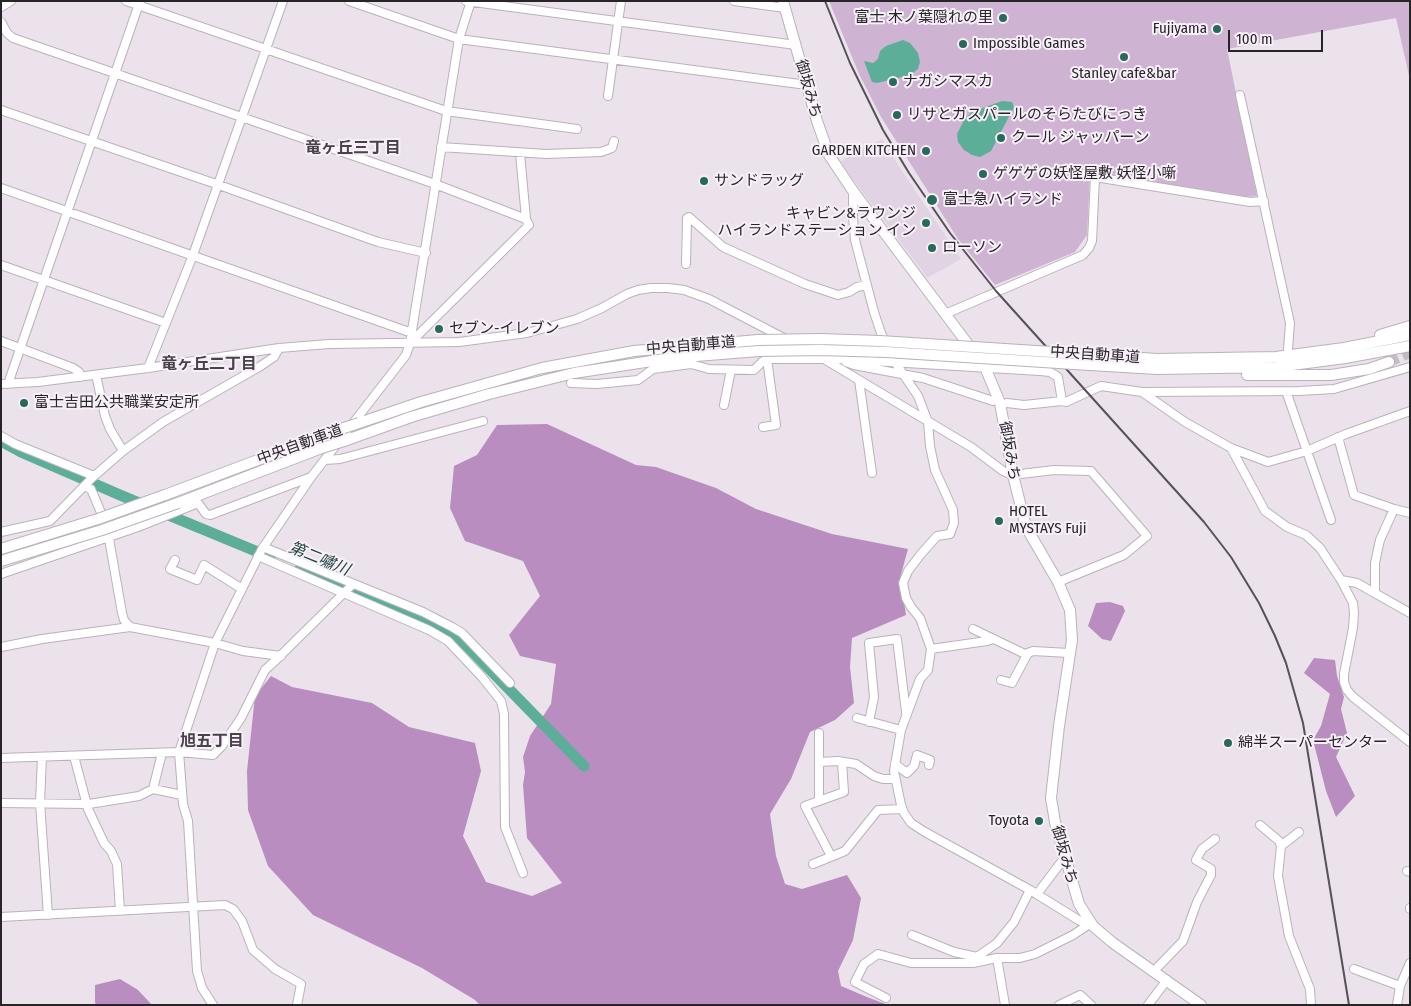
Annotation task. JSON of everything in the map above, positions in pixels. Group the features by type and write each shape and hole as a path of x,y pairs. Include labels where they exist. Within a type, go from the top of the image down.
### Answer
{"highway":[{"name":"御坂みち","path":"784,5 829,155 853,191 985,367 1000,403 1013,475 1026,527 1058,582 1070,610 1072,640 1059,726 1051,798 1065,857 1080,904 1092,923 1113,943 1201,1005"},
{"path":"1276,357 1356,341 1410,326"},
{"name":"中央自動車道","path":"1,549 98,520 332,432 421,402 542,368 634,351 758,340 820,339 880,341 1157,359 1276,357 1344,348 1410,335"},
{"name":"中央自動車道","path":"1,561 102,530 319,449 411,417 489,394 574,373 672,358 759,351 820,350 1197,370 1277,367 1345,358 1410,346"},
{"path":"1117,367 1179,374 1312,375 1350,373 1389,362"}],"street":[{"path":"1,7 12,1"},
{"path":"126,1 446,111 577,129"},
{"path":"148,368 219,185 284,1"},
{"path":"349,1 459,39 807,85"},
{"path":"608,96 621,1"},
{"path":"734,1 784,5"},
{"path":"213,1005 202,988 197,970 188,821 182,804 179,752 215,643 261,551 312,476 406,355 410,344 426,253 446,111 459,39 469,2 796,45"},
{"path":"139,4 43,280 4,384 96,375 279,348 329,344 459,342 527,333 577,319 638,290 668,288 695,292 824,359 971,447 1003,471 1013,475 1054,470 1091,471 1147,536 1124,555 1058,582"},
{"path":"2,24 13,38 435,184 526,219"},
{"path":"1240,96 1290,322 1288,349"},
{"path":"1,110 378,242 426,253"},
{"path":"441,147 520,153 601,152 612,148 614,142"},
{"path":"410,344 529,225 526,219 520,153"},
{"path":"945,314 1083,255 1092,241 1094,177 1250,202 1264,201"},
{"path":"1,188 412,333"},
{"path":"853,191 855,240 881,333 894,362 918,396 928,422 935,470 953,510 954,523 950,534 937,536 908,571 903,583 906,598 920,618 931,649 928,670 920,679 901,730 894,770 902,809 911,823 925,832 1037,894 1080,921 1092,923"},
{"path":"686,264 687,218 689,217 723,248 805,284 838,295 849,292 857,287 868,285"},
{"path":"1,266 166,323"},
{"path":"1,341 74,368 79,372 80,377"},
{"path":"1,532 50,521 89,481 123,451 163,422 259,367 274,357 279,348"},
{"path":"839,359 854,365 923,378 993,401"},
{"path":"571,383 597,384 638,380 653,369 691,364 709,369 754,370 767,360 839,359 1050,372 1058,377 1062,402"},
{"path":"763,427 776,425 767,360"},
{"path":"1007,403 1024,405 1066,402 1101,386 1142,392 1334,390 1410,367"},
{"path":"724,405 731,370"},
{"path":"96,375 105,416 123,451"},
{"path":"859,380 872,473"},
{"path":"1296,382 1299,391"},
{"path":"1286,391 1331,520"},
{"path":"1142,392 1185,422 1231,448 1268,462 1307,451 1338,437 1410,411"},
{"path":"325,460 340,459 483,421"},
{"path":"1,436 89,481 102,511 110,537 122,613 124,620 130,627"},
{"path":"1338,437 1354,495 1410,513"},
{"path":"1231,448 1265,511 1287,527 1306,535 1320,548 1341,580 1353,603 1353,628 1344,674 1347,690 1353,697 1410,742"},
{"path":"1,574 110,537 198,503 206,514 210,516 312,476"},
{"path":"1375,592 1375,563 1380,540 1394,509"},
{"path":"261,551 348,588 430,630 443,638 472,665 501,701 504,714 505,827 523,873"},
{"path":"261,551 348,588 423,612 452,627 462,633 510,683"},
{"path":"175,560 170,569 197,580 204,565 242,588"},
{"path":"1341,580 1357,583 1410,612"},
{"path":"1,758 179,752 213,755 222,746 242,718 264,670 281,656 348,588"},
{"path":"1,647 42,639 130,627 215,643 244,651 281,656"},
{"path":"973,629 1027,655"},
{"path":"870,722 874,697 869,643 897,639 906,714"},
{"path":"931,649 993,639"},
{"path":"1001,680 1012,683 1027,655 1033,651 1069,653"},
{"path":"857,718 901,730"},
{"path":"819,733 819,800"},
{"path":"153,789 162,753"},
{"path":"895,764 907,773 914,766 917,755 930,760 929,765"},
{"path":"74,756 87,804 104,843 111,851 116,864 120,911"},
{"path":"42,757 40,803 48,915"},
{"path":"819,762 856,764 883,779 895,779"},
{"path":"831,856 805,806 844,792 842,762"},
{"path":"1,803 87,804 139,796 153,789 182,795"},
{"path":"813,864 845,851 878,810 902,809"},
{"path":"1260,825 1282,846"},
{"path":"1300,832 1282,846 1278,876 1289,936 1310,989 1311,1005"},
{"path":"1153,972 1183,941 1197,902 1211,875 1210,869 1196,860 1202,848 1215,839"},
{"path":"1037,894 1065,857"},
{"path":"912,934 954,952 977,957 997,943 1014,922 1030,890"},
{"path":"1,917 225,905 233,909 242,921 253,950 276,969 301,984 297,1005"},
{"path":"886,998 855,982 864,964 878,954 911,963 973,963 997,958 1020,958 1035,954 1092,923"},
{"path":"997,958 1005,1005"},
{"path":"1397,1005 1400,986 1410,963"},
{"path":"1354,969 1400,986"},
{"path":"1148,1005 1167,980"},
{"path":"1059,1005 1080,995 1091,1005"}],"shaded area":[{"name":"富士急ハイランド","path":"829,1 1410,1 1410,80 1396,18 1227,49 1257,196 1245,197 1090,172 1087,235 1075,252 995,285 958,239 881,117 859,74"},
{"path":"903,40 910,43 918,53 920,62 918,69 910,75 877,83 872,82 864,61 873,63 878,59 880,51 886,46"},
{"path":"1002,101 1012,102 1014,107 991,151 980,157 964,150 958,142 957,134 964,120 972,112"},
{"path":"882,139 961,259 929,277 927,277 841,161"},
{"path":"547,424 636,465 656,467 716,488 756,509 832,534 908,549 900,578 906,615 852,638 850,667 854,703 835,720 810,732 791,779 770,814 776,856 785,884 802,889 847,875 861,898 853,940 838,971 841,986 888,1005 480,1005 475,1000 422,968 313,915 268,866 248,810 247,771 255,696 271,676 292,687 372,703 409,727 475,743 481,771 463,836 486,882 532,896 562,883 527,838 523,785 525,772 523,757 530,736 551,704 556,664 520,656 509,635 540,596 523,561 465,541 450,508 454,466 477,455 497,425"},
{"path":"1110,602 1123,606 1125,611 1111,641 1102,639 1088,626 1096,603"},
{"path":"1314,658 1335,660 1337,676 1344,697 1341,709 1347,733 1336,757 1355,796 1336,817 1326,791 1313,740 1321,726 1330,694 1304,673"},
{"path":"120,979 138,990 152,1005 96,1005 95,985"}],"waterway":[{"name":"第二嘯川","path":"1,441 21,452 120,495 270,557"},
{"name":"第二嘯川","path":"299,570 390,604 441,627 453,635 465,644 584,766"}],"tunnel":[{"path":"1389,362 1410,353"}],"railway":[{"path":"825,1 850,63 883,130 909,173 950,233 996,291 1204,522 1231,557 1259,603 1286,663 1303,723 1349,1005"}],"place":[{"name":"富士 木ノ葉隠れの里","path":"1003,18"},
{"name":"Fujiyama","path":"1217,29"},
{"name":"Impossible Games","path":"963,44"},
{"name":"Stanley cafe&bar","path":"1124,57"},
{"name":"ナガシマスカ","path":"893,82"},
{"name":"リサとガスパールのそらたびにっき","path":"897,115"},
{"name":"クール ジャッパーン","path":"1001,138"},
{"name":"GARDEN KITCHEN","path":"926,151"},
{"name":"ゲゲゲの妖怪屋敷 妖怪小噺","path":"983,174"},
{"name":"サンドラッグ","path":"704,181"},
{"name":"富士急ハイランド","path":"932,200"},
{"name":"キャビン&ラウンジ ハイランドステーション イン","path":"926,223"},
{"name":"ローソン","path":"932,248"},
{"name":"セブン-イレブン","path":"439,329"},
{"name":"富士吉田公共職業安定所","path":"24,403"},
{"name":"HOTEL MYSTAYS Fuji","path":"999,521"},
{"name":"綿半スーパーセンター","path":"1228,743"},
{"name":"Toyota","path":"1039,821"}],"district":[{"name":"竜ヶ丘三丁目","path":"353,149"},
{"name":"竜ヶ丘二丁目","path":"209,365"},
{"name":"旭五丁目","path":"212,742"}]}
